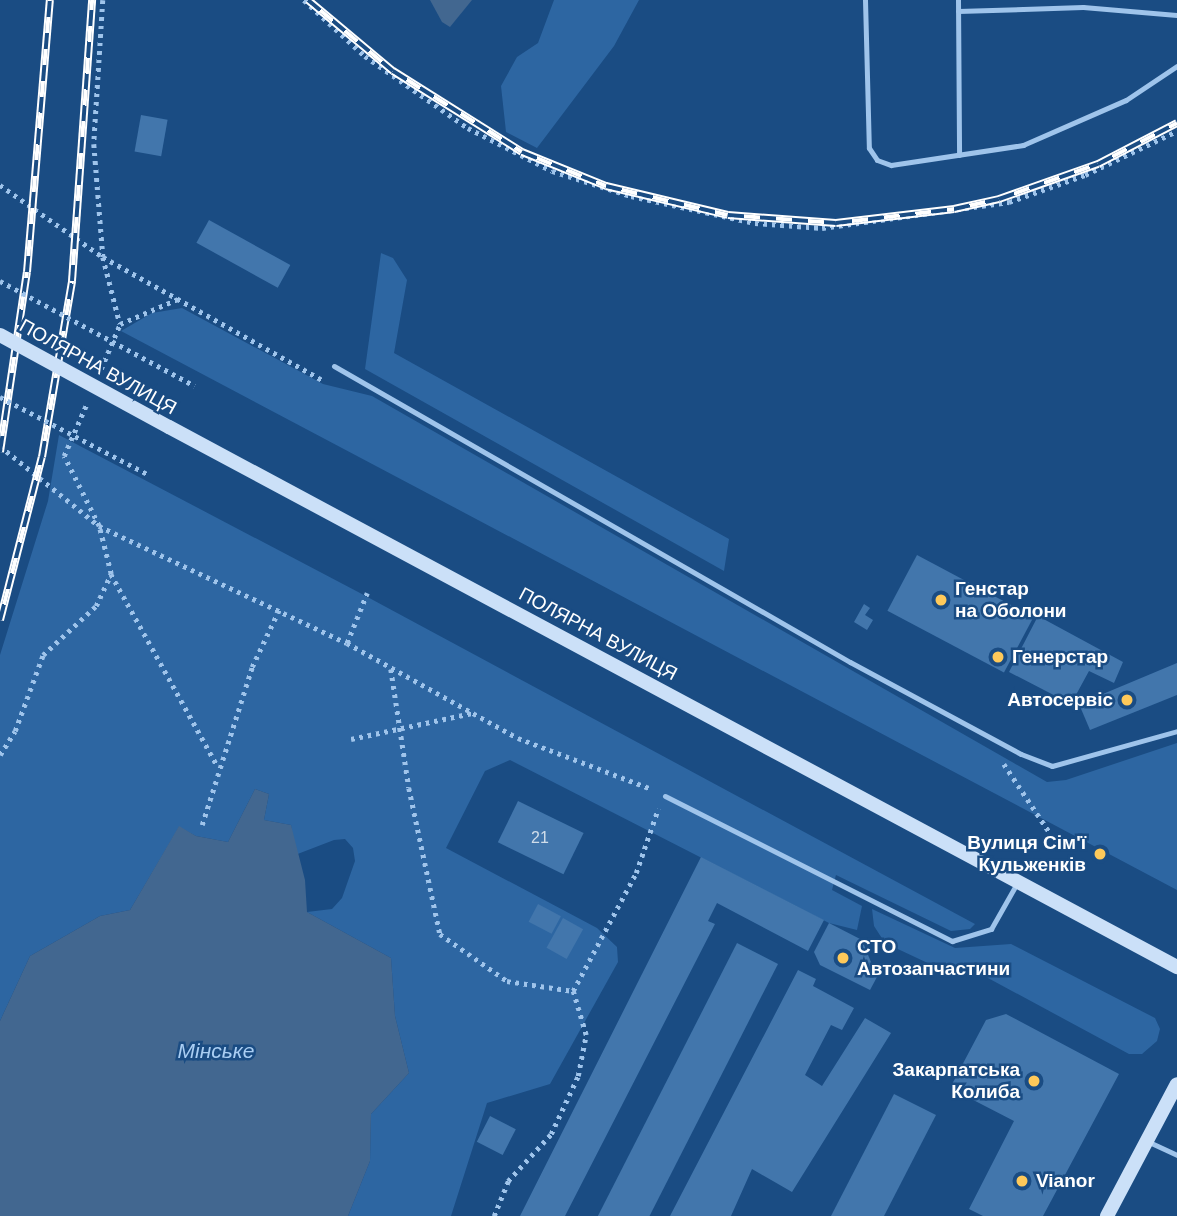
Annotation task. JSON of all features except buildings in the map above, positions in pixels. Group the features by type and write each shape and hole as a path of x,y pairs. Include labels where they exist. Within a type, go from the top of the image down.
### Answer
{"main road":[{"name":"ПОЛЯРНА ВУЛИЦЯ","path":"0,335 1177,967"},
{"path":"1107,1216 1177,1084"}],"lane":[{"path":"865,0 869,148 877,160 891,165 1023,145 1126,100 1177,66"},
{"path":"958,0 959,155"},
{"path":"958,10 1083,7 1177,15"},
{"path":"334,366 850,662 1021,754 1052,766 1177,731"},
{"path":"665,796 952,941 991,929 1018,880"},
{"path":"1146,1141 1177,1155"}],"path":[{"path":"103,0 94,144 103,257 120,324"},
{"path":"303,0 365,56 468,128 552,171 631,196 755,223 822,228 944,214 1009,201 1085,175 1177,131"},
{"path":"0,185 103,257 326,382"},
{"path":"0,281 195,386"},
{"path":"0,397 147,474"},
{"path":"0,446 99,526 347,643 518,738 649,788"},
{"path":"99,526 111,574 217,766"},
{"path":"0,755 15,731 43,655 96,606 111,574"},
{"path":"347,643 367,593"},
{"path":"202,825 217,766 252,667 279,610"},
{"path":"391,668 440,934 507,981 573,991"},
{"path":"351,739 472,713"},
{"path":"998,754 1056,842"},
{"path":"494,1216 508,1181 551,1134 578,1076 586,1035 573,991 636,873 665,796"}],"shaded area":[{"path":"554,0 639,0 614,46 537,148 506,132 501,86 517,57 538,43"},
{"path":"381,253 393,258 407,280 394,353 729,539 724,571 365,369"},
{"path":"182,308 323,384 372,396 1047,782 1066,780 1177,743 1177,890 121,331 152,313"},
{"path":"59,435 360,593 975,924 970,929 951,931 836,875 832,890 862,906 857,930 829,923 510,760 485,771 446,848 597,928 617,947 618,962 550,1084 487,1103 451,1216 348,1216 370,1161 371,1114 409,1073 395,1016 391,958 307,912 332,909 342,898 355,861 353,848 345,839 334,840 295,855 291,825 264,820 269,794 255,789 228,842 196,836 179,827 130,910 100,916 30,956 0,1021 0,655 48,501"},
{"path":"872,909 955,948 1011,944 1155,1018 1160,1029 1157,1041 1142,1054 1129,1054 975,971 949,973 885,943 874,926"}],"water":[{"path":"430,0 472,0 450,27 442,22"},
{"name":"Мінське","path":"255,789 269,794 264,820 291,825 305,880 307,912 391,958 395,1016 409,1073 371,1114 370,1161 348,1216 0,1216 0,1021 30,956 100,916 130,910 179,826 196,836 228,842"}],"railway":[{"path":"0,452 27,272 50,0"},
{"path":"0,620 42,457 72,281 92,0"},
{"path":"308,0 393,71 522,152 606,186 728,215 836,223 954,209 999,199 1098,164 1177,123"}],"place":[{"name":"Генстар на Оболони","path":"941,600"},
{"name":"Генерстар","path":"998,657"},
{"name":"Автосервіс","path":"1127,700"},
{"name":"Вулиця Сім'ї Кульженків","path":"1100,854"},
{"name":"СТО Автозапчастини","path":"843,958"},
{"name":"Закарпатська Колиба","path":"1034,1081"},
{"name":"Vianor","path":"1022,1181"}]}
